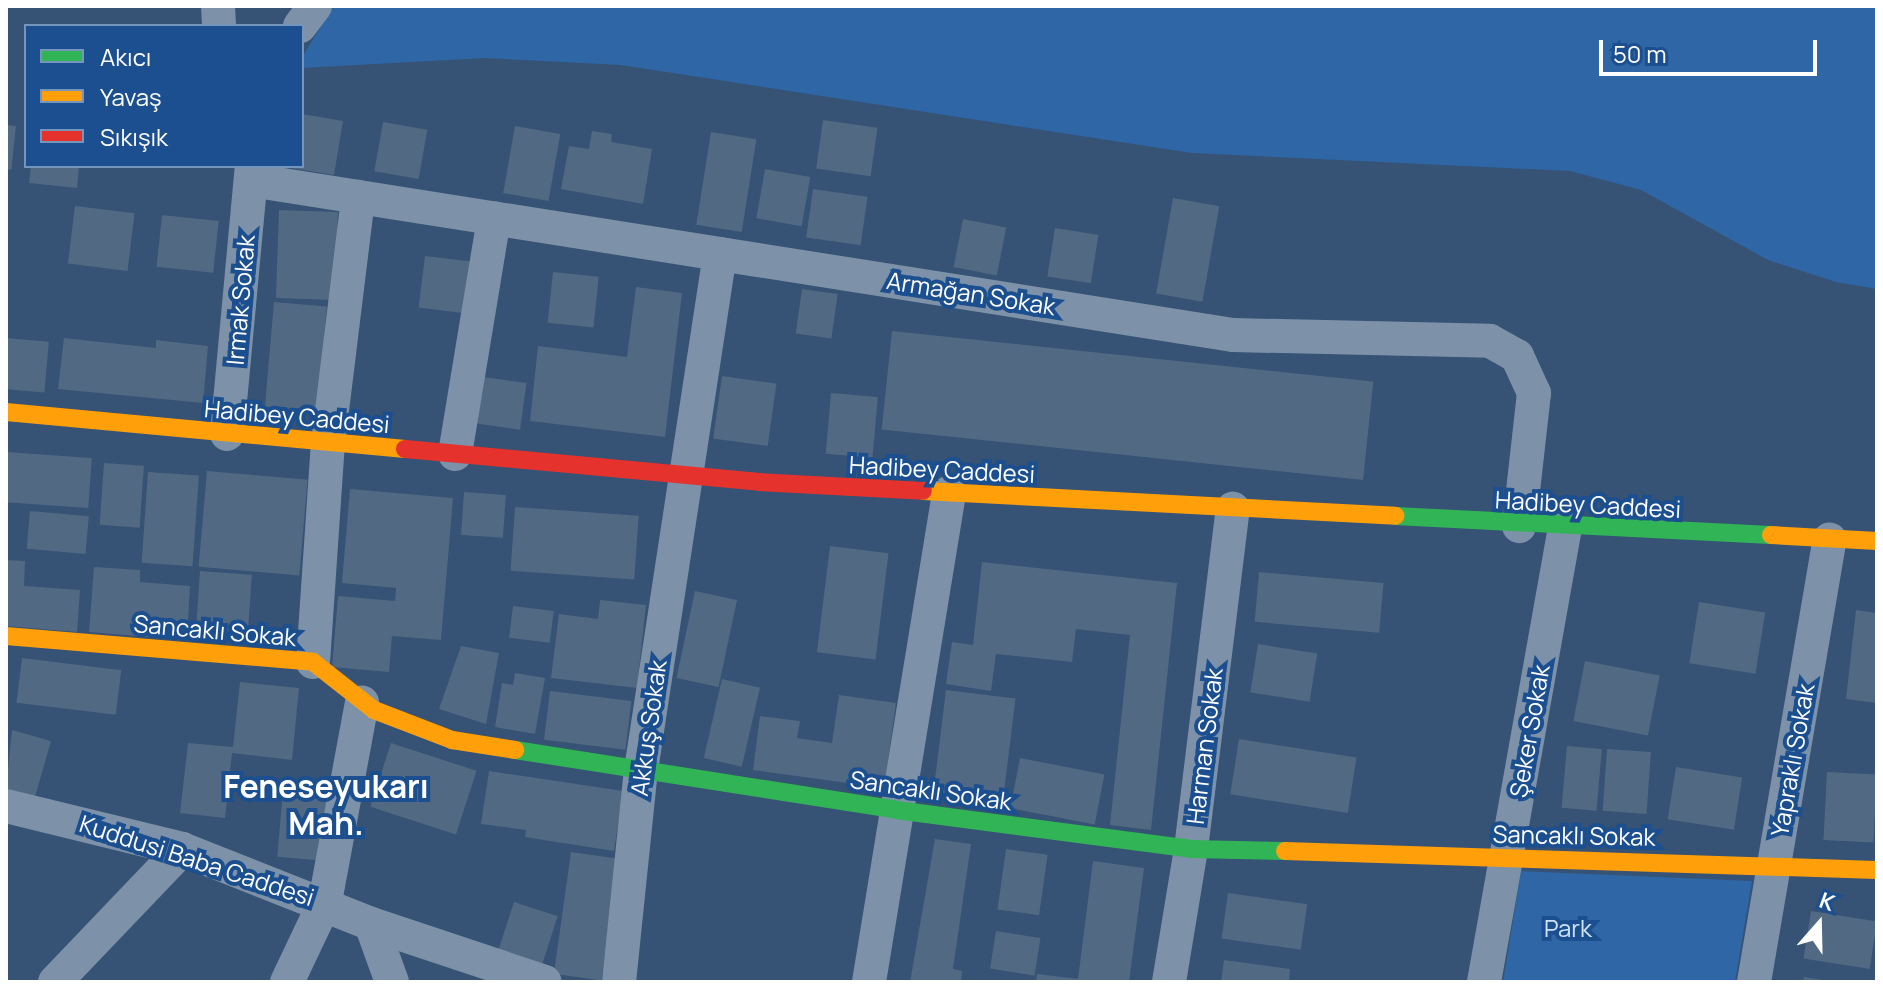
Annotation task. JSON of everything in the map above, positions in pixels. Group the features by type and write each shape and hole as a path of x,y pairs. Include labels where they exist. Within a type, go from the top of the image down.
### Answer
{"street":[{"path":"302,24 315,6"},
{"name":"Armağan Sokak","path":"252,173 358,197 1233,335 1490,341 1517,356 1534,393 1519,526"},
{"name":"Irmak Sokak","path":"227,434 252,173"},
{"path":"313,662 328,443 358,197"},
{"path":"455,454 494,218"},
{"name":"Akkuş Sokak","path":"619,982 641,770 720,254"},
{"name":"Hadibey Caddesi","path":"6,412 685,476 1519,526 1877,541"},
{"path":"869,982 949,493"},
{"name":"Harman Sokak","path":"1169,982 1191,849 1233,509"},
{"name":"Şeker Sokak","path":"1484,982 1565,528"},
{"name":"Yapraklı Sokak","path":"1754,982 1830,539"},
{"name":"Sancaklı Sokak","path":"6,636 313,662 362,702 399,723 452,740 896,810 1191,849 1506,859 1775,863 1877,870"},
{"path":"287,982 325,902 362,702"},
{"name":"Kuddusi Baba Caddesi","path":"6,806 182,849 325,902 371,924 545,982"},
{"path":"55,982 182,849"},
{"path":"371,924 392,982"}],"green space":[{"path":"334,6 1877,6 1877,289 1836,282 1768,260 1641,190 1570,171 1192,153 621,65 485,58 304,68 304,54"},
{"name":"Park","path":"1521,871 1752,881 1735,982 1503,982"}],"building":[{"path":"304,114 343,121 334,175 291,168 304,168"},
{"path":"823,120 877,128 871,176 816,169"},
{"path":"383,122 427,130 419,179 374,171"},
{"path":"6,125 16,126 11,170 6,169"},
{"path":"515,126 560,134 548,201 503,193"},
{"path":"592,131 612,134 611,142 652,149 643,204 561,189 569,146 589,149"},
{"path":"711,132 756,139 742,232 696,225"},
{"path":"31,168 79,168 77,188 29,183"},
{"path":"765,169 810,177 802,226 756,218"},
{"path":"813,189 867,197 861,245 806,238"},
{"path":"1173,198 1219,206 1202,302 1156,294"},
{"path":"75,206 135,213 127,271 68,264"},
{"path":"279,210 338,212 335,300 276,298"},
{"path":"162,215 219,221 213,273 157,267"},
{"path":"963,219 1006,227 997,275 954,267"},
{"path":"1055,228 1098,235 1091,283 1047,276"},
{"path":"425,256 473,262 466,313 419,308"},
{"path":"553,272 599,277 593,328 548,323"},
{"path":"636,287 682,293 665,437 530,421 538,346 627,357"},
{"path":"802,289 838,294 831,339 796,334"},
{"path":"274,302 327,307 318,411 265,407"},
{"path":"892,331 1373,382 1363,480 882,429"},
{"path":"6,338 49,342 44,393 6,389"},
{"path":"64,338 156,348 156,340 208,346 203,403 58,389"},
{"path":"476,376 527,383 520,430 469,423"},
{"path":"722,376 776,384 768,446 713,438"},
{"path":"831,393 878,397 873,458 826,454"},
{"path":"6,452 92,458 88,508 6,502"},
{"path":"104,463 144,466 140,528 100,525"},
{"path":"207,471 308,480 299,575 199,567"},
{"path":"148,472 199,476 193,566 142,563"},
{"path":"350,489 453,498 441,640 392,636 389,672 332,667 338,596 395,601 396,588 342,583"},
{"path":"464,492 506,495 503,538 461,535"},
{"path":"515,507 639,516 634,579 511,571"},
{"path":"30,511 89,516 85,554 27,549"},
{"path":"830,546 889,553 876,659 817,652"},
{"path":"6,560 25,561 24,586 80,590 77,632 6,626"},
{"path":"982,562 1177,583 1151,830 1110,825 1130,635 1076,629 1072,662 996,654 991,691 946,684 952,642 973,645"},
{"path":"94,567 140,570 140,582 190,586 187,640 89,632"},
{"path":"200,571 252,575 248,632 196,629"},
{"path":"1259,572 1384,583 1379,633 1255,622"},
{"path":"695,591 737,600 719,687 676,678"},
{"path":"600,600 646,605 637,688 551,678 559,614 598,619"},
{"path":"1699,602 1765,612 1755,674 1689,663"},
{"path":"513,606 554,611 550,643 509,638"},
{"path":"1856,610 1877,613 1877,703 1846,699"},
{"path":"1258,644 1317,653 1310,702 1250,692"},
{"path":"461,646 499,653 486,724 439,709"},
{"path":"22,658 121,670 116,715 17,703"},
{"path":"1585,661 1660,676 1648,735 1573,721"},
{"path":"515,673 545,678 535,734 495,727 502,683 513,685"},
{"path":"722,679 760,688 742,767 704,758"},
{"path":"240,682 299,688 292,760 232,753 225,818 180,813 188,743 233,747"},
{"path":"946,690 1015,699 1003,804 933,795"},
{"path":"550,691 631,701 625,750 544,740"},
{"path":"839,695 896,703 884,788 753,770 760,716 800,721 797,738 832,743"},
{"path":"12,730 51,741 35,797 6,789"},
{"path":"1239,739 1357,758 1348,813 1230,794"},
{"path":"391,743 477,771 456,835 370,807"},
{"path":"1567,746 1602,749 1596,811 1562,808"},
{"path":"1607,749 1651,752 1647,814 1603,811"},
{"path":"1020,758 1104,774 1095,824 1010,808"},
{"path":"1676,767 1742,777 1734,830 1668,819"},
{"path":"489,771 623,791 614,851 525,837 526,830 481,824"},
{"path":"1827,772 1877,775 1873,843 1823,840"},
{"path":"283,791 329,795 323,861 277,857"},
{"path":"935,839 971,844 953,969 962,971 961,982 910,982"},
{"path":"1006,849 1048,855 1039,915 998,909"},
{"path":"571,852 619,859 601,980 554,974"},
{"path":"1093,861 1144,868 1129,982 1036,982 1037,974 1078,979"},
{"path":"1228,893 1307,904 1301,950 1222,939"},
{"path":"514,902 558,916 540,971 496,957"},
{"path":"1811,911 1877,921 1870,969 1803,958"},
{"path":"996,931 1040,938 1035,976 990,969"},
{"path":"1224,960 1290,969 1289,982 1221,982"},
{"path":"1804,977 1823,980 1823,982 1803,982"}],"traffic: fast":[{"path":"1395,516 1771,535"},
{"path":"515,750 896,810 1191,849 1285,851"}],"traffic: slow":[{"path":"6,412 405,449"},
{"path":"923,491 1395,516"},
{"path":"1771,535 1877,541"},
{"path":"6,636 313,662 374,710 452,740 515,750"},
{"path":"1285,851 1877,870"}],"traffic: jam":[{"path":"405,449 759,482 923,491"}],"district":[{"name":"Feneseyukarı Mah.","path":"326,806"}]}
